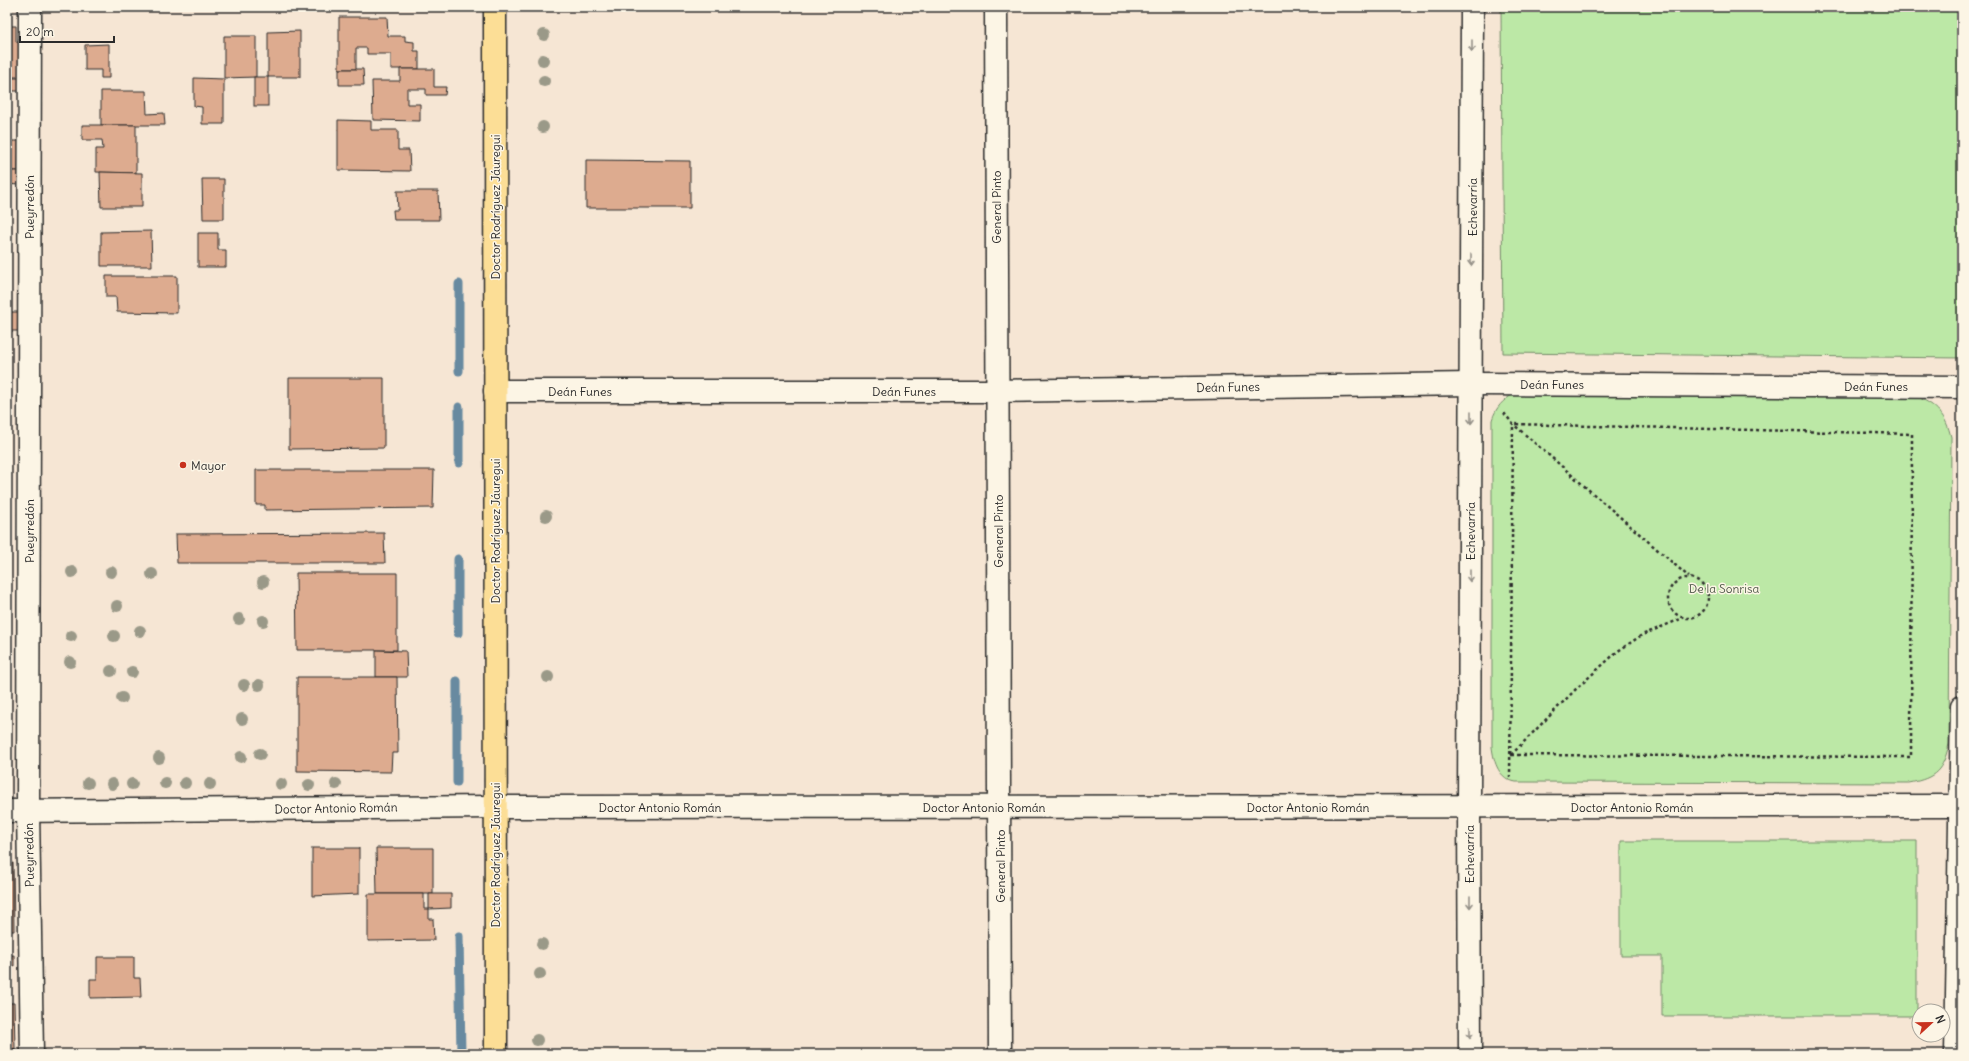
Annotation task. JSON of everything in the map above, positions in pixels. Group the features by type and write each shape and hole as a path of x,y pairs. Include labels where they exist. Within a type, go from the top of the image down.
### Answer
{"main road":[{"name":"Doctor Rodríguez Jáuregui","path":"495,7 496,1054"}],"street":[{"name":"Pueyrredón","path":"30,7 18,811 32,1054"},
{"name":"General Pinto","path":"996,7 1000,1054"},
{"name":"Echevarría","path":"1470,1054 1469,807 1472,7"},
{"name":"Deán Funes","path":"495,391 997,391 1471,384 1962,387"},
{"path":"1956,1054 1962,706"},
{"name":"Doctor Antonio Román","path":"18,811 495,807 1961,806"}],"path":[{"path":"1511,755 1576,689 1618,651 1642,635 1683,618 1690,618 1703,612 1708,599 1708,593 1701,582 1689,577 1513,424"},
{"path":"1511,755 1911,756 1912,434 1513,424"},
{"path":"1511,755 1513,424"},
{"path":"1683,618 1672,610 1668,597 1672,585 1683,578 1689,577"}],"green space":[{"path":"1501,7 1962,7 1962,358 1503,353"},
{"name":"De la Sonrisa","path":"1514,394 1917,397 1924,400 1940,412 1951,437 1949,744 1944,760 1937,771 1926,778 1909,783 1516,782 1505,778 1498,769 1494,759 1492,747 1492,420 1500,404"},
{"path":"1621,841 1917,841 1917,1003 1911,1003 1911,1016 1662,1016 1662,956 1621,956"}],"building":[{"path":"339,17 387,17 388,36 405,36 405,41 414,42 414,51 419,51 419,69 391,69 391,54 367,54 367,48 356,48 356,69 339,69"},
{"path":"7,26 16,26 16,42 19,42 19,77 7,77"},
{"path":"300,31 300,77 268,77 268,32"},
{"path":"224,36 256,36 256,77 224,78"},
{"path":"109,44 109,78 101,78 101,70 85,70 85,45"},
{"path":"339,69 363,69 364,85 339,85"},
{"path":"400,69 434,69 434,87 446,87 445,95 426,95 426,89 407,89 407,104 420,104 420,121 373,120 372,81 400,81"},
{"path":"254,77 268,77 268,106 254,106"},
{"path":"7,78 19,78 19,91 7,91"},
{"path":"194,78 224,79 224,124 202,124 202,107 194,106"},
{"path":"101,91 146,91 147,114 164,113 165,125 101,125"},
{"path":"338,120 371,121 371,130 398,130 398,150 409,150 410,171 338,170"},
{"path":"82,125 136,125 136,173 96,172 96,149 103,149 102,140 82,140"},
{"path":"7,141 19,141 18,171 7,171"},
{"path":"586,160 690,161 690,208 586,208"},
{"path":"7,171 18,171 18,185 7,184"},
{"path":"100,172 142,173 142,207 101,207"},
{"path":"202,179 224,179 224,219 203,219"},
{"path":"397,191 438,191 439,220 394,220 393,210 398,210"},
{"path":"7,218 8,218 7,251"},
{"path":"151,231 152,266 101,266 101,232"},
{"path":"198,233 218,233 218,250 226,250 226,267 198,267"},
{"path":"106,276 177,276 177,313 117,312 116,297 106,297"},
{"path":"7,312 18,312 18,331 7,331"},
{"path":"289,378 384,378 384,448 289,449"},
{"path":"256,470 434,470 433,508 265,510 265,505 256,505"},
{"path":"384,533 385,563 177,563 176,534"},
{"path":"296,573 397,573 397,650 297,650"},
{"path":"376,650 406,651 407,677 376,677"},
{"path":"297,677 397,677 398,753 392,753 391,772 297,771"},
{"path":"312,848 359,848 359,894 312,896"},
{"path":"376,848 433,848 433,894 377,894"},
{"path":"7,855 13,863 14,931 7,931"},
{"path":"368,894 424,894 424,909 429,909 429,919 433,919 434,940 368,941"},
{"path":"429,894 451,894 451,908 429,909"},
{"path":"14,955 14,966 7,966 7,956"},
{"path":"97,957 134,957 134,978 140,978 141,997 90,998 90,979 97,979"},
{"path":"7,1003 14,1003 15,1049 7,1049"},
{"path":"7,1049 15,1049 15,1054 7,1054"}],"waterway":[{"path":"459,284 459,371"},
{"path":"459,407 459,463"},
{"path":"458,559 458,633"},
{"path":"457,681 457,782"},
{"path":"459,936 461,1054"}],"place":[{"name":"Mayor","path":"183,465"}]}
